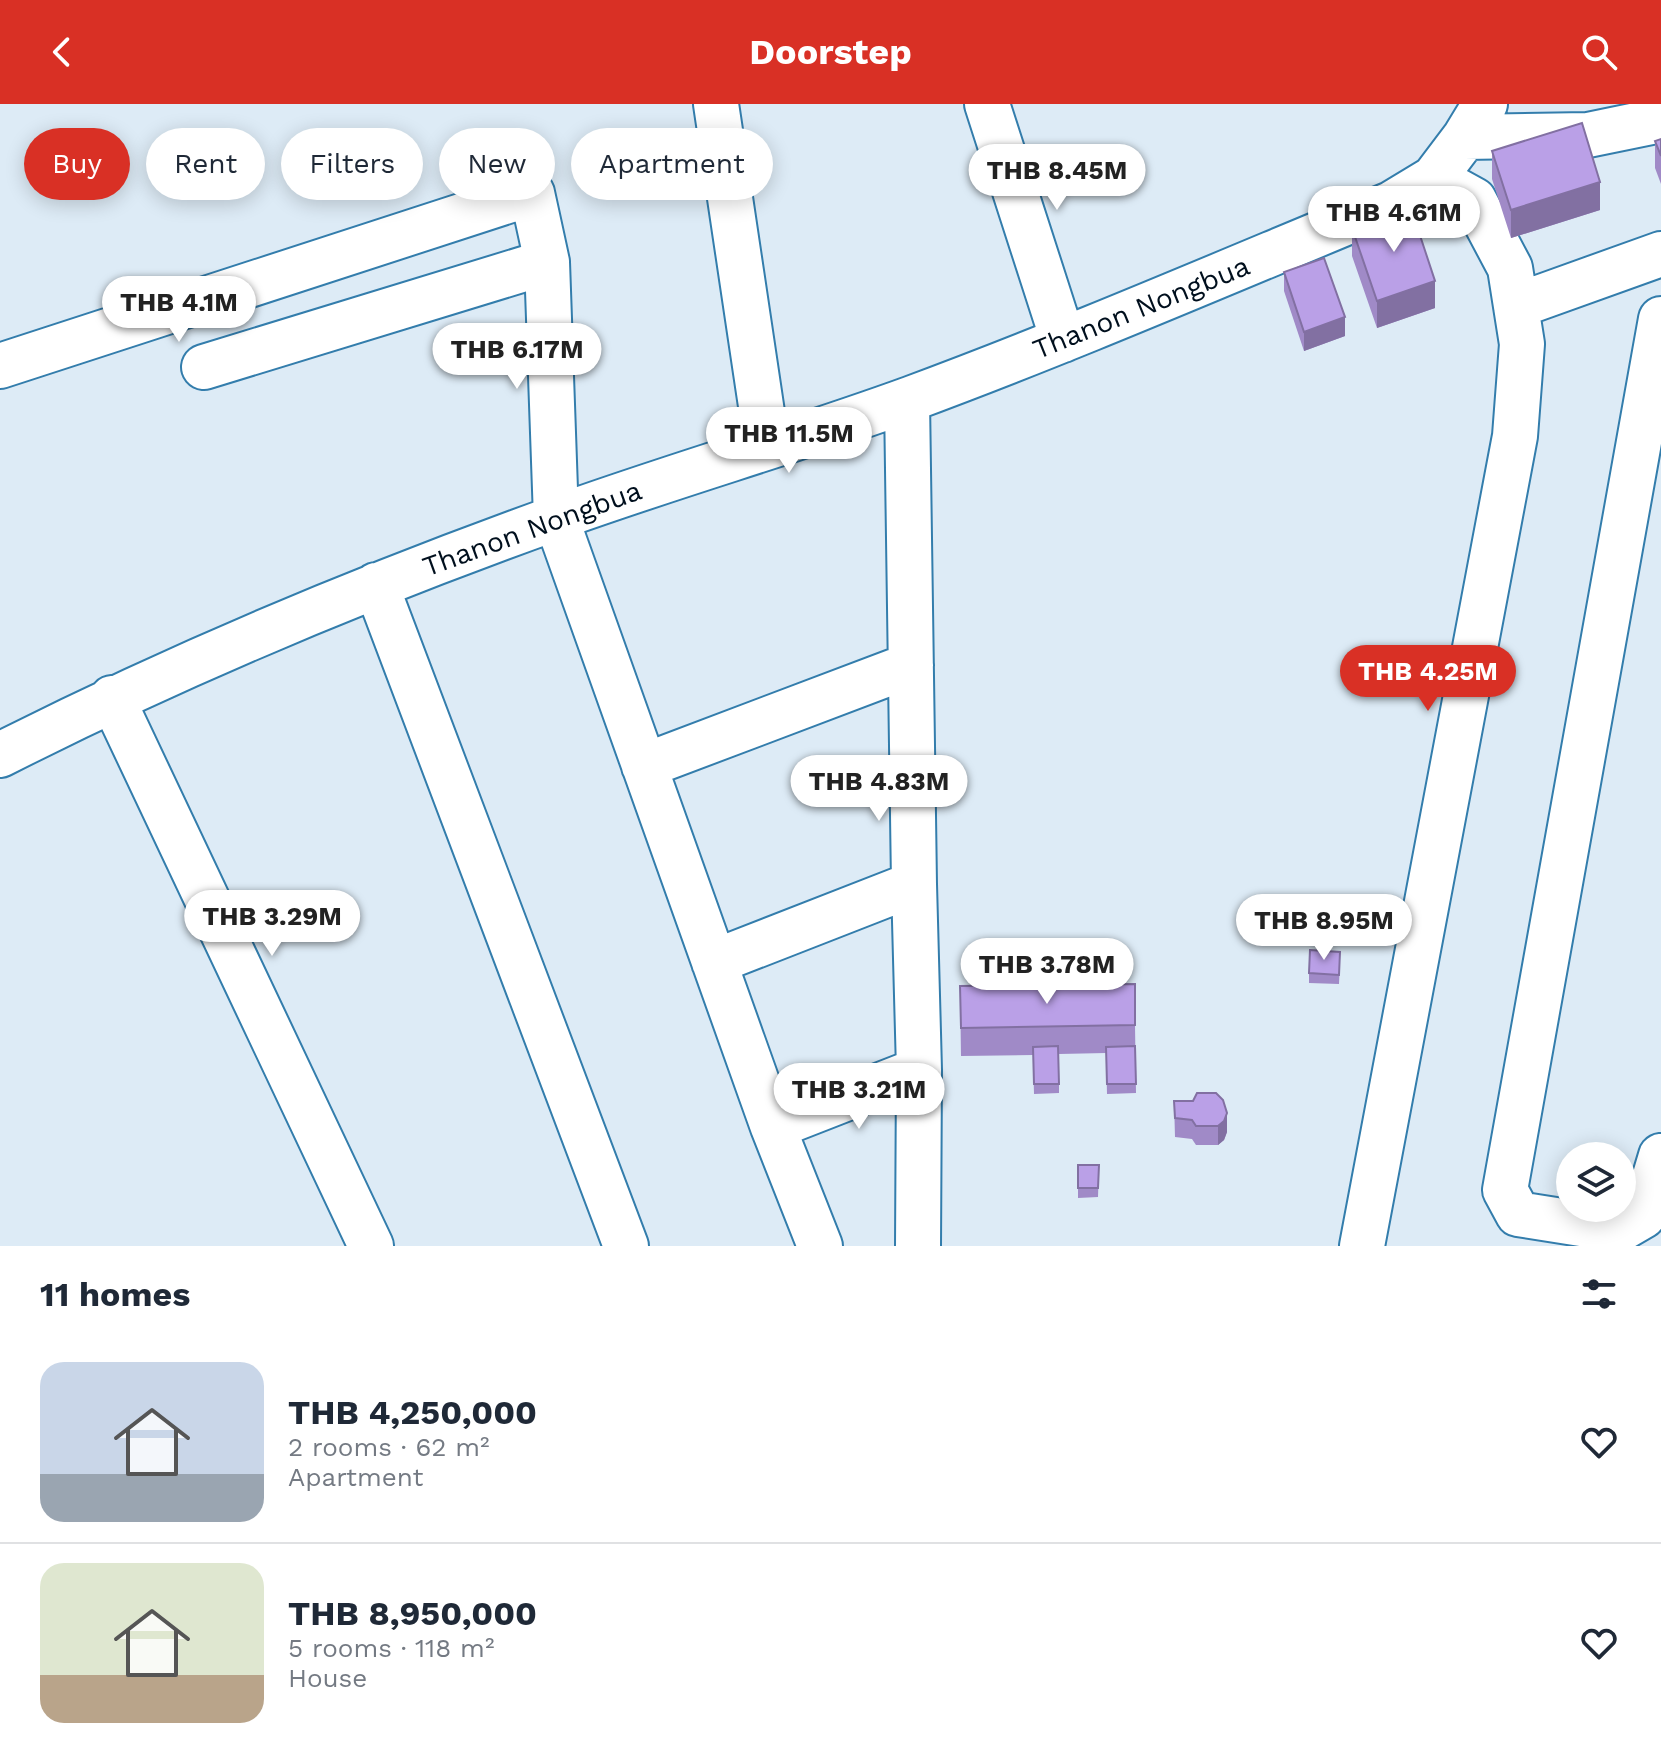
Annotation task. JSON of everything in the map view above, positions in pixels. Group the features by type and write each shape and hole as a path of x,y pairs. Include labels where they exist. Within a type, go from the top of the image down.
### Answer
{"street":[{"path":"716,104 767,446"},
{"path":"987,104 1063,340"},
{"path":"1475,120 1588,135 1661,120"},
{"name":"Thanon Nongbua","path":"0,755 112,698 376,585 556,518 907,400 1063,340 1391,204 1434,178 1475,120"},
{"path":"1362,1246 1515,436 1522,344 1510,268 1474,200 1434,178"},
{"path":"0,366 532,193 547,262 556,518 773,1127 820,1246"},
{"path":"1516,306 1661,254"},
{"path":"204,367 547,262"},
{"path":"1661,319 1505,1190 1518,1214 1619,1230 1643,1216 1661,1156"},
{"path":"907,400 919,1070 918,1246"},
{"path":"376,585 626,1246"},
{"path":"644,766 911,665"},
{"path":"112,698 371,1246"},
{"path":"714,962 914,884"},
{"path":"773,1127 919,1070"}],"building":[{"path":"1582,123 1600,182 1511,210 1492,151"},
{"path":"1661,139 1661,156 1655,141"},
{"path":"1411,208 1435,281 1377,301 1352,228"},
{"path":"1324,258 1345,317 1304,332 1284,272"},
{"path":"1310,950 1340,952 1339,975 1309,973"},
{"path":"1135,984 1135,1025 961,1028 960,986"},
{"path":"1058,1046 1059,1084 1034,1084 1033,1047"},
{"path":"1135,1046 1136,1084 1107,1084 1106,1047"},
{"path":"1197,1093 1216,1093 1223,1100 1227,1113 1218,1126 1196,1126 1192,1120 1175,1118 1174,1101 1193,1101"},
{"path":"1078,1165 1099,1165 1098,1188 1078,1188"}]}
